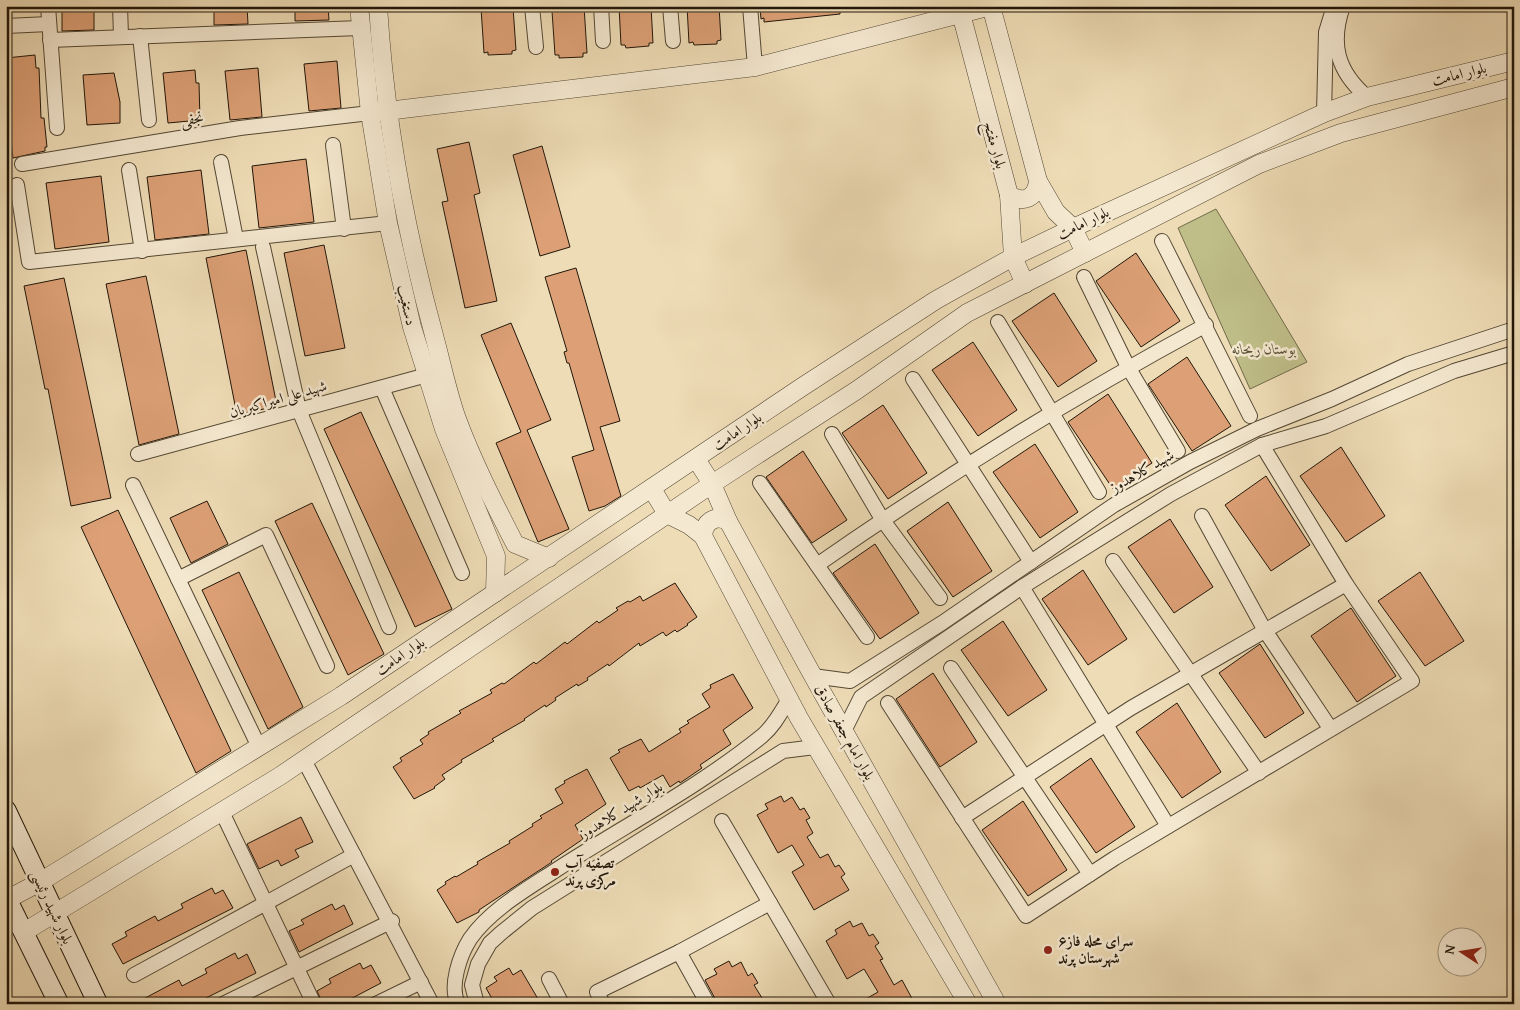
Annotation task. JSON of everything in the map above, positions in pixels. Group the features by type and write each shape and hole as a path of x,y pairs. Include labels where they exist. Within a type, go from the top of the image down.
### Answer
{"main road":[{"name":"بلوار شهید رئیسی","path":"6,810 98,1004"},
{"path":"7,898 59,1004"}],"street":[{"path":"48,6 57,128"},
{"path":"120,6 121,36"},
{"name":"دستغیب","path":"360,6 360,28 370,113 388,222 412,327 444,429 496,556 495,593"},
{"name":"دستغیب","path":"378,6 387,109 410,242 457,419 488,491 515,544"},
{"path":"532,6 536,47"},
{"path":"601,6 603,41"},
{"path":"670,6 673,41"},
{"path":"750,6 755,67"},
{"path":"370,113 387,109 755,67 959,10 991,6 1038,181 1056,212 1073,228 1085,253"},
{"path":"1324,113 1326,32 1329,16 1334,6"},
{"path":"1343,6 1336,30 1338,56 1346,74 1367,97"},
{"name":"بلوار مفتح","path":"959,10 1010,195 1014,257 1025,284"},
{"path":"6,26 49,24"},
{"path":"50,40 360,28"},
{"path":"140,36 149,120"},
{"name":"بلوار امامت","path":"7,898 40,882 341,696 936,300 1014,257 1073,228 1324,113 1367,97 1514,60"},
{"name":"بلوار امامت","path":"24,932 304,760 712,484 857,390 967,314 1259,164 1341,132 1514,86"},
{"name":"نجفی","path":"22,164 240,128 370,113"},
{"path":"333,145 344,229"},
{"path":"221,162 236,239"},
{"path":"128,170 142,251"},
{"path":"1010,195 1016,200 1025,200 1037,190 1038,181"},
{"path":"17,185 29,262 344,229 388,222"},
{"path":"1162,241 1206,325 1250,416"},
{"path":"263,248 299,410 389,627"},
{"path":"1084,277 1128,367 1178,451"},
{"path":"998,322 1099,492"},
{"path":"817,565 882,520 1050,412 1206,325"},
{"name":"شهید کلاهدوز","path":"850,681 942,623 1114,505 1190,462 1257,429 1332,399 1408,364 1514,329"},
{"path":"844,731 861,697 1022,587 1171,494 1262,445 1326,426 1454,371 1514,353"},
{"name":"شهید علی امیراکبریان","path":"138,454 427,375"},
{"path":"914,379 1031,562"},
{"path":"382,388 462,572"},
{"path":"1332,399 1340,420"},
{"path":"832,434 882,520 940,598"},
{"path":"888,703 1026,916 1168,826 1412,681 1346,584 1262,445"},
{"name":"بلوار امام جعفر صادق","path":"696,459 712,484 728,521 813,676 997,1004"},
{"path":"760,483 867,636"},
{"path":"133,485 259,747"},
{"path":"652,489 668,514"},
{"name":"بلوار امام جعفر صادق","path":"668,514 689,524 703,536 788,699 968,1004"},
{"path":"1202,516 1264,629 1330,728"},
{"path":"703,536 706,524 712,519 722,518 728,521"},
{"path":"178,579 266,535 327,666"},
{"path":"496,556 504,560 508,558 512,554 515,544 549,558"},
{"path":"1113,561 1259,773"},
{"path":"962,818 1106,724 1230,652 1264,629 1346,584"},
{"path":"1022,587 1168,826"},
{"path":"942,623 951,636"},
{"path":"951,668 1090,874"},
{"path":"813,676 850,681 848,688 850,693 861,697"},
{"name":"بلوار شهید کلاهدوز","path":"458,1004 455,982 461,957 470,938 492,916 525,890 691,786 764,735 775,722 788,699"},
{"path":"477,1004 472,985 478,964 490,943 532,908 783,751 815,746"},
{"path":"304,760 432,1004"},
{"path":"222,812 314,1004"},
{"path":"722,821 829,1004"},
{"path":"134,975 354,855"},
{"path":"603,1004 597,992 679,952 770,903"},
{"path":"224,1004 390,922"},
{"path":"679,952 708,1004"},
{"path":"549,979 562,1004"},
{"path":"376,1004 421,982"}],"green space":[{"name":"بوستان ریحانه","path":"1216,209 1307,362 1250,389 1178,228"}],"building":[{"path":"62,6 94,6 94,30 62,31"},
{"path":"214,6 247,6 248,24 214,25"},
{"path":"295,6 328,6 329,20 295,21"},
{"path":"486,6 513,7 516,50 512,51 512,54 488,55 488,52 484,53 481,8"},
{"path":"556,6 584,6 587,53 583,53 583,57 559,58 559,55 555,55 552,11 557,10"},
{"path":"619,6 651,6 653,43 649,43 649,46 626,48 625,45 621,45"},
{"path":"687,6 719,6 721,40 717,41 717,44 694,45 693,42 689,43"},
{"path":"760,6 840,6 840,14 764,22 764,18 761,19"},
{"path":"35,55 36,68 39,68 41,118 44,118 47,147 45,147 45,151 13,158 6,97 6,58"},
{"path":"337,61 341,108 309,111 304,64"},
{"path":"258,68 262,117 230,120 225,71"},
{"path":"195,70 196,83 199,83 200,120 168,123 163,73"},
{"path":"114,73 120,102 120,123 87,125 83,75"},
{"path":"469,142 480,193 474,195 497,301 465,308 442,202 448,201 437,149"},
{"path":"542,146 570,247 540,256 513,155"},
{"path":"306,159 314,222 259,228 252,166"},
{"path":"201,170 209,234 155,240 147,177"},
{"path":"101,176 109,242 55,249 46,183"},
{"path":"324,245 345,348 305,356 284,253"},
{"path":"246,250 277,406 237,415 206,258"},
{"path":"1136,253 1180,321 1141,347 1096,281"},
{"path":"576,268 620,421 600,427 621,496 605,506 589,511 572,457 594,450 569,363 567,363 564,352 567,351 545,277"},
{"path":"146,276 179,434 139,445 106,284"},
{"path":"64,278 111,498 71,506 48,389 45,389 24,286"},
{"path":"1054,293 1097,361 1058,387 1012,321"},
{"path":"511,323 551,420 527,430 569,529 538,542 496,443 521,432 481,335"},
{"path":"973,342 1017,410 978,436 932,370"},
{"path":"1187,357 1231,426 1192,451 1148,384"},
{"path":"1108,394 1152,463 1113,489 1068,422"},
{"path":"883,405 927,473 888,499 842,433"},
{"path":"361,412 452,609 415,627 324,429"},
{"path":"1035,444 1078,512 1040,538 993,472"},
{"path":"1341,447 1385,516 1346,542 1300,476"},
{"path":"803,451 847,520 812,543 766,477"},
{"path":"1266,476 1310,545 1271,571 1225,505"},
{"path":"207,501 228,544 191,563 170,518"},
{"path":"948,502 992,571 953,597 907,531"},
{"path":"312,503 384,654 348,675 275,521"},
{"path":"118,510 231,751 196,773 81,527"},
{"path":"1170,519 1213,587 1174,613 1128,547"},
{"path":"875,544 919,613 880,639 833,573"},
{"path":"1083,570 1127,639 1088,665 1042,599"},
{"path":"239,572 303,707 268,729 202,590"},
{"path":"1420,572 1464,641 1425,666 1378,601"},
{"path":"675,583 697,617 688,625 666,636 663,632 640,646 639,643 609,666 608,664 587,678 588,680 578,686 577,684 555,698 556,700 546,707 545,705 525,720 492,739 494,741 461,760 462,762 442,775 445,779 435,788 414,799 393,767 402,761 400,758 423,744 420,740 429,734 428,732 461,713 459,711 492,693 490,690 502,683 504,684 534,662 536,664 565,642 567,644 597,621 599,623 618,610 616,608 640,596 643,601"},
{"path":"1351,608 1396,676 1357,702 1311,636"},
{"path":"1003,621 1047,690 1008,716 961,650"},
{"path":"1260,644 1304,713 1265,738 1219,673"},
{"path":"933,673 977,742 940,767 896,699"},
{"path":"733,674 753,708 723,730 731,744 700,765 702,768 680,783 679,781 670,787 663,775 640,788 639,786 629,791 610,758 620,752 618,750 641,739 649,752 681,732 679,729 689,723 687,721 710,707 702,694 711,688 710,685"},
{"path":"1177,703 1221,772 1182,798 1136,732"},
{"path":"1091,758 1135,827 1096,853 1050,787"},
{"path":"587,769 606,804 575,825 583,839 552,862 479,910 479,912 457,923 437,890 446,884 445,882 478,864 477,862 510,843 509,841 542,818 540,816 563,803 555,789 565,783 564,781"},
{"path":"781,796 784,802 792,797 800,810 804,808 810,818 806,820 813,833 807,837 820,858 828,854 835,867 839,865 845,874 841,877 849,890 814,910 792,872 804,865 792,845 778,853 757,815 768,809 765,804"},
{"path":"1023,801 1067,870 1028,896 982,830"},
{"path":"301,817 313,842 295,850 299,857 281,866 278,860 259,869 247,844"},
{"path":"212,888 215,894 223,890 233,908 123,964 112,944 127,936 125,932 155,916 158,921 183,908 181,904"},
{"path":"332,904 335,910 344,905 353,924 299,952 289,931 304,924 301,920"},
{"path":"850,921 853,927 862,923 869,936 873,934 879,943 875,946 883,959 880,960 894,985 902,980 915,1004 857,1004 878,992 864,969 847,979 826,941 837,934 835,930"},
{"path":"235,953 238,959 247,954 256,973 194,1004 134,1004 179,980 182,986 207,973 205,969"},
{"path":"729,961 732,967 741,962 748,976 752,973 758,983 754,985 762,998 753,1004 746,1001 741,1004 718,1004 705,980 717,974 714,969"},
{"path":"360,963 363,969 371,965 381,983 341,1004 323,1004 317,991 331,983 329,979"},
{"path":"509,968 513,975 521,970 541,1004 495,1004 486,988 497,981 494,977"}],"place":[{"name":"تصفیه آب مرکزی پرند","path":"555,872"},
{"name":"سرای محله فاز۶ شهرستان پرند","path":"1048,950"}]}
